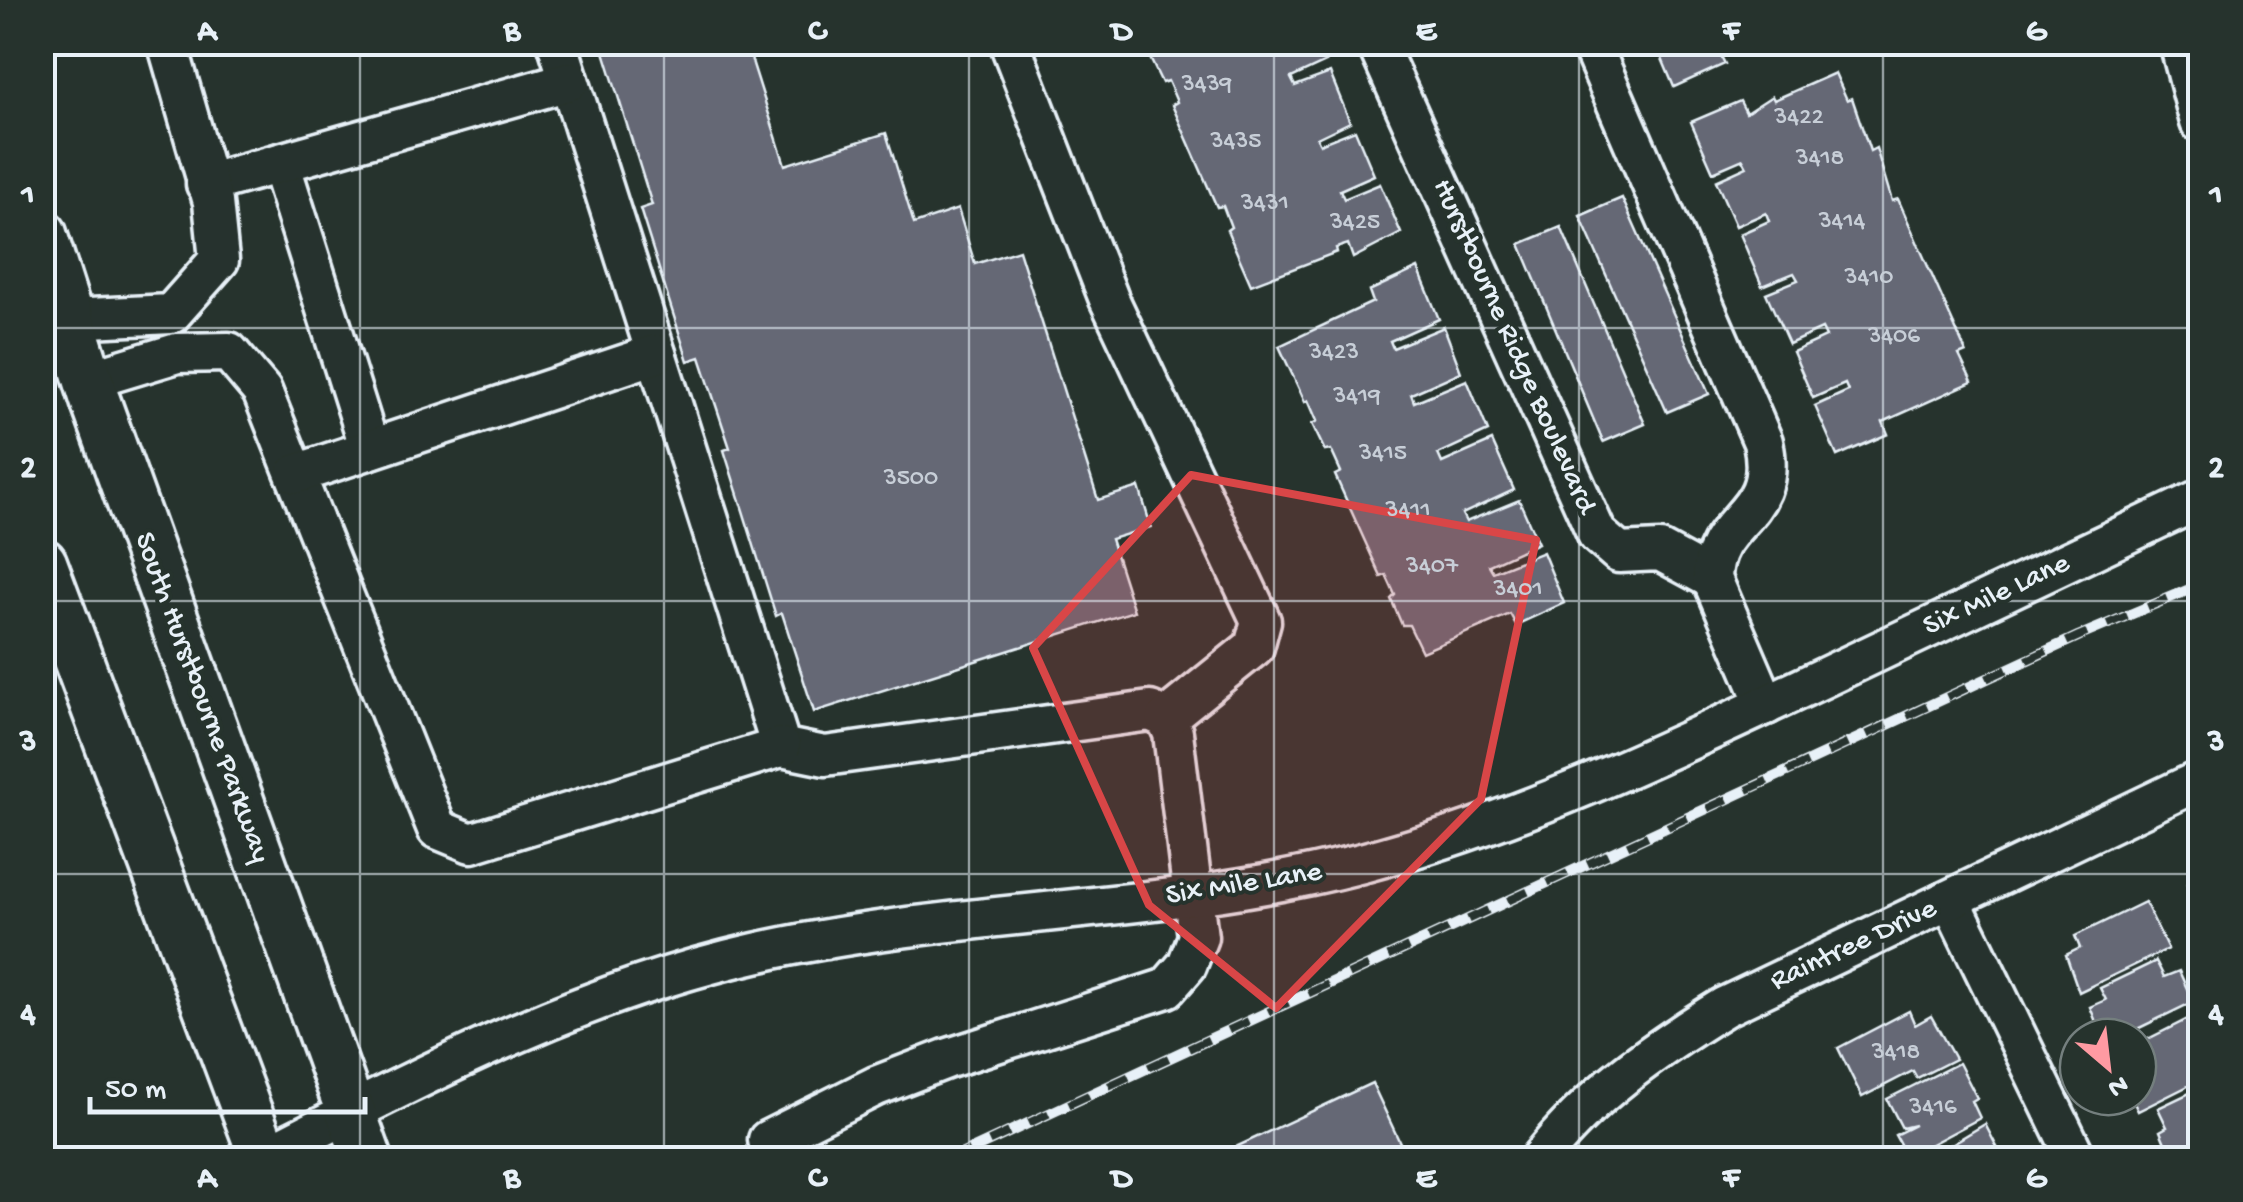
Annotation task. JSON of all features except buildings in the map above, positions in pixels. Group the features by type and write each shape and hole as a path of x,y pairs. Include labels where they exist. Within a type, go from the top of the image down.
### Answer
{"main road":[{"name":"South Hurstbourne Parkway","path":"42,234 88,380 368,1160"},
{"path":"42,562 261,1158"}],"street":[{"path":"69,319 171,314 198,289 219,260 213,202 166,42"},
{"path":"557,42 781,747"},
{"path":"1010,42 1109,298 1260,621 1254,647 1166,718"},
{"name":"Hurstbourne Ridge Boulevard","path":"1376,42 1597,534 1619,554 1660,552 1712,579"},
{"path":"1590,42 1763,442 1768,463 1764,488 1752,510 1720,540 1712,559 1712,579 1766,705"},
{"path":"2179,42 2200,122"},
{"path":"206,184 570,81"},
{"path":"280,163 370,450"},
{"path":"88,380 177,353 230,352 262,391 437,829 472,843 781,747 824,756 1150,712 1166,718 1173,733 1196,894 1198,937 1188,965 1167,988 946,1059 876,1086 768,1140"},
{"path":"296,474 656,354"},
{"name":"Six Mile Lane","path":"261,1158 502,1038 640,983 740,957 886,930 1292,880 1448,837 1553,800 1766,705 2200,499"},
{"name":"Raintree Drive","path":"1539,1160 1599,1096 1662,1046 1724,1006 2200,780"},
{"path":"1951,900 2077,1160"}],"highlighted area":[{"path":"1191,475 1536,540 1481,799 1276,1008 1149,905 1033,648"}],"railway":[{"path":"949,1160 2079,636 2200,585"}]}
